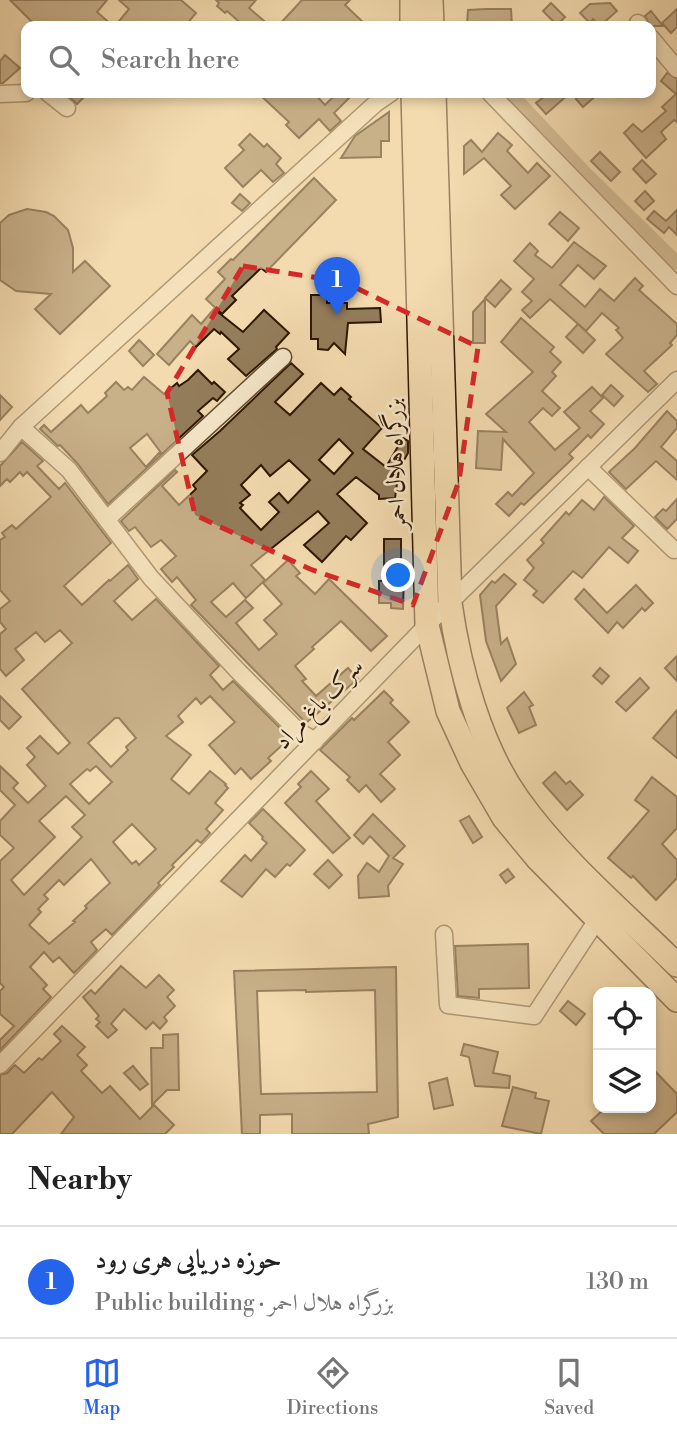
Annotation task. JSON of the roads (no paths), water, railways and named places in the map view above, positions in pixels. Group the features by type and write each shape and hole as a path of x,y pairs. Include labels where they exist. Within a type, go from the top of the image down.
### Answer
{"highway":[{"path":"412,21 413,1"},
{"path":"413,1 428,21"},
{"name":"بزرگراه هلال احمر","path":"413,98 427,625 448,711 472,763 504,818 537,858 677,1000"},
{"name":"بزرگراه هلال احمر","path":"434,98 450,603 456,645 492,754 517,798 559,849 677,965"},
{"path":"602,926 624,913"}],"street":[{"path":"656,44 677,69"},
{"path":"0,94 21,93"},
{"path":"54,98 67,108"},
{"path":"0,453 21,427 384,98"},
{"path":"495,98 677,286"},
{"path":"107,519 283,357"},
{"name":"سرک باغ مراد","path":"0,1065 427,625 677,380"},
{"path":"21,427 69,470 151,578 237,670 297,730 315,741"},
{"path":"588,467 674,550"},
{"path":"443,934 448,1005 534,1016 602,926"}],"waterway":[{"path":"515,98 585,173 677,263"}],"place":[{"name":"حوزه دریایی هری رود","path":"337,315"}]}
